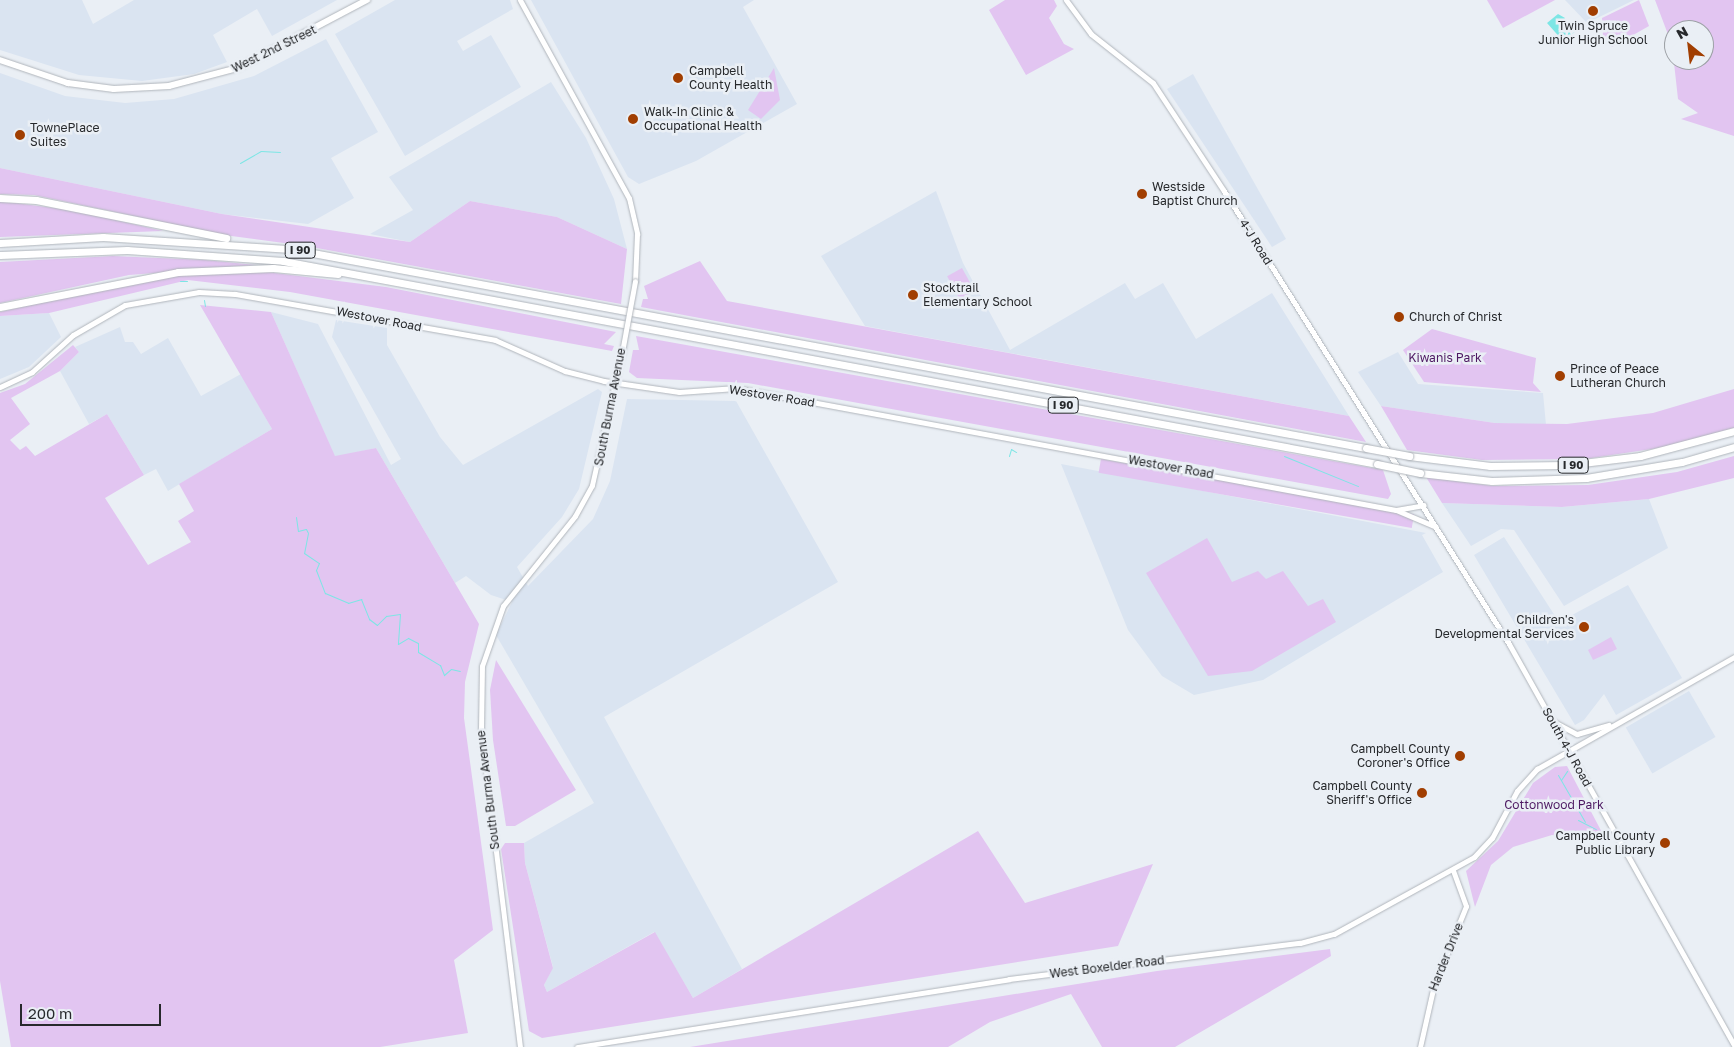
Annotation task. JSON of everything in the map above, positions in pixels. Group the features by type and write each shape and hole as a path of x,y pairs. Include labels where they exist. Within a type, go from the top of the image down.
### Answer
{"highway":[{"name":"I 90","path":"0,198 36,200 1409,456 1490,466 1566,465 1640,456 1734,431"},
{"name":"I 90","path":"0,244 103,237 291,249"},
{"name":"I 90","path":"0,255 127,250 196,253 283,261 407,282 1420,472 1492,481 1540,481 1628,473 1682,462 1734,448"},
{"name":"I 90","path":"0,307 140,276 230,268 407,282"}],"main road":[{"name":"West 2nd Street","path":"0,60 11,65 84,85 169,86 238,68 367,0"},
{"path":"0,66 11,65"}],"street":[{"name":"South Burma Avenue","path":"520,0 630,198 638,244 635,281 617,384 592,484 569,524 503,606 482,666 481,729 520,1047"},
{"name":"4-J Road","path":"1066,0 1091,34 1146,75 1165,100 1424,505"},
{"name":"Westover Road","path":"0,387 32,372 73,335 109,312 147,299 199,292 279,298 495,340 565,371 617,384 679,392 736,388 1396,510 1424,505"},
{"name":"South 4-J Road","path":"1424,505 1554,722 1734,1045"},
{"path":"1396,510 1438,528"},
{"path":"1554,722 1576,734 1617,723 1734,657"},
{"name":"West Boxelder Road","path":"577,1047 1009,980 1300,943 1347,928 1453,870 1484,849 1526,779 1617,723"},
{"name":"Harder Drive","path":"1420,1047 1434,985 1466,906 1453,870"}],"shaded area":[{"path":"0,0 82,0 93,24 134,0 337,0 272,36 257,9 213,35 227,62 194,74 142,81 79,75 0,50"},
{"path":"395,0 510,0 513,9 457,41 463,51 491,35 521,87 405,156 335,34"},
{"name":"Campbell County Health","path":"531,0 754,0 743,7 797,104 696,161 639,184 628,177"},
{"name":"Twin Spruce Junior High School","path":"1565,0 1634,0 1587,23"},
{"path":"326,39 378,132 331,158 354,198 308,224 222,214 0,168 0,73 65,96 125,103 174,99 254,76"},
{"path":"1193,74 1286,239 1272,247 1167,89"},
{"path":"551,82 586,138 614,199 627,249 557,217 470,201 410,242 370,234 413,210 389,177"},
{"path":"936,191 963,263 1010,350 1125,283 1135,299 1163,283 1196,339 1272,293 1349,416 865,326 821,256"},
{"path":"271,312 318,324 391,465 401,459 332,337 336,320 387,328 387,345 440,437 463,465 598,389 602,392 579,489 562,517 517,567 528,586 593,519 610,481 627,399 736,401 838,582 604,717 742,969 693,998 654,932 547,992 544,985 553,967 525,863 524,843 594,803 496,635 512,602 491,595 466,576 455,583 376,448 335,457"},
{"path":"49,313 61,337 29,367 0,379 0,316"},
{"path":"120,327 125,342 133,342 141,354 168,338 201,396 241,374 272,429 168,491 156,469 144,475 107,414 89,424 60,371 79,352 75,347"},
{"path":"1398,352 1418,384 1543,393 1546,425 1495,423 1381,406 1358,372"},
{"path":"1061,464 1426,533 1422,535 1443,572 1263,680 1194,695 1162,676 1128,630"},
{"path":"1649,499 1668,548 1564,606 1514,530 1501,529 1471,546 1442,503 1562,507"},
{"name":"Children's Developmental Services","path":"1504,537 1559,622 1628,585 1682,678 1616,715 1604,694 1584,720 1575,725 1474,555"},
{"path":"1689,691 1716,737 1652,773 1626,728"}],"green space":[{"path":"1005,0 1054,0 1057,6 1049,18 1064,44 1074,49 1026,75 989,10"},
{"path":"1487,0 1555,0 1503,28"},
{"path":"1639,0 1649,26 1612,47 1603,36 1602,18"},
{"path":"1655,0 1734,0 1734,136 1681,119 1698,113 1678,99 1675,70 1714,70 1714,20 1664,20 1664,24"},
{"path":"774,68 780,100 761,119 748,110"},
{"path":"0,168 222,214 410,242 470,201 557,217 627,249 621,304 306,246 224,235 34,195 0,194"},
{"path":"0,201 77,211 163,231 0,237"},
{"path":"113,256 205,260 257,265 129,275 0,303 0,262"},
{"path":"700,261 727,301 1349,416 1366,442 641,307 643,299 648,299 644,286"},
{"path":"962,268 975,291 960,299 947,276"},
{"path":"267,272 386,287 616,332 604,344 614,346 612,351 290,292 188,280 49,313 0,316 0,312 189,273"},
{"path":"200,305 271,312 335,456 376,448 479,624 465,682 464,718 493,930 454,960 468,1033 380,1047 11,1047 0,981 0,393 25,384 73,345 79,352 60,371 11,398 30,424 10,440 20,450 26,446 35,456 107,414 144,475 105,498 148,565 191,542 178,521 194,511 179,484 272,429"},
{"name":"Kiwanis Park","path":"1432,329 1536,358 1533,383 1541,392 1424,382 1403,350"},
{"path":"636,336 1383,470 1391,494 1388,499 748,383 637,378 629,372 633,350 639,350"},
{"path":"1734,389 1734,428 1665,447 1585,459 1482,460 1407,450 1381,406 1495,423 1567,424 1653,413"},
{"path":"1734,456 1734,478 1649,499 1562,507 1442,503 1426,477 1493,486 1588,485 1677,472"},
{"path":"1101,459 1414,514 1412,528 1099,473"},
{"path":"1207,538 1232,582 1258,571 1266,579 1283,571 1308,606 1323,599 1336,622 1252,671 1208,676 1146,573"},
{"path":"1611,637 1617,649 1593,660 1588,650"},
{"path":"496,660 576,790 515,826 506,826 493,740 490,690"},
{"name":"Cottonwood Park","path":"1567,766 1607,842 1552,835 1513,847 1491,865 1475,907 1466,871 1498,841 1533,783 1555,767"},
{"path":"978,831 1025,903 1153,864 1118,946 542,1038 529,1031 501,849 505,843 524,843 525,863 553,968 544,985 547,992 655,932 693,998"},
{"path":"1330,949 1331,956 1175,1047 1102,1047 1071,994 990,1022 948,1047 690,1047 1157,971"}],"water":[{"path":"1558,14 1565,18 1558,30 1569,22 1576,31 1563,41 1547,23"}],"waterway":[{"path":"240,163 261,151 280,152"},
{"path":"180,281 187,281"},
{"path":"204,300 205,306"},
{"path":"1009,456 1011,449 1016,452"},
{"path":"1284,456 1358,486"},
{"path":"296,517 298,531 306,529 308,533 304,553 319,563 316,570 325,593 348,603 361,599 369,619 377,625 386,616 400,614 398,644 408,638 418,643 418,652 440,665 444,675 451,669 460,671"},
{"path":"1561,780 1567,771"},
{"path":"1558,775 1585,822"},
{"path":"1578,820 1596,829"}],"place":[{"name":"Twin Spruce Junior High School","path":"1593,11"},
{"name":"Campbell County Health","path":"678,78"},
{"name":"Walk-In Clinic & Occupational Health","path":"633,119"},
{"name":"TownePlace Suites","path":"20,135"},
{"name":"Westside Baptist Church","path":"1142,194"},
{"name":"Stocktrail Elementary School","path":"913,295"},
{"name":"Church of Christ","path":"1399,317"},
{"name":"Prince of Peace Lutheran Church","path":"1560,376"},
{"name":"Children's Developmental Services","path":"1584,627"},
{"name":"Campbell County Coroner's Office","path":"1460,756"},
{"name":"Campbell County Sheriff's Office","path":"1422,793"},
{"name":"Campbell County Public Library","path":"1665,843"}]}
